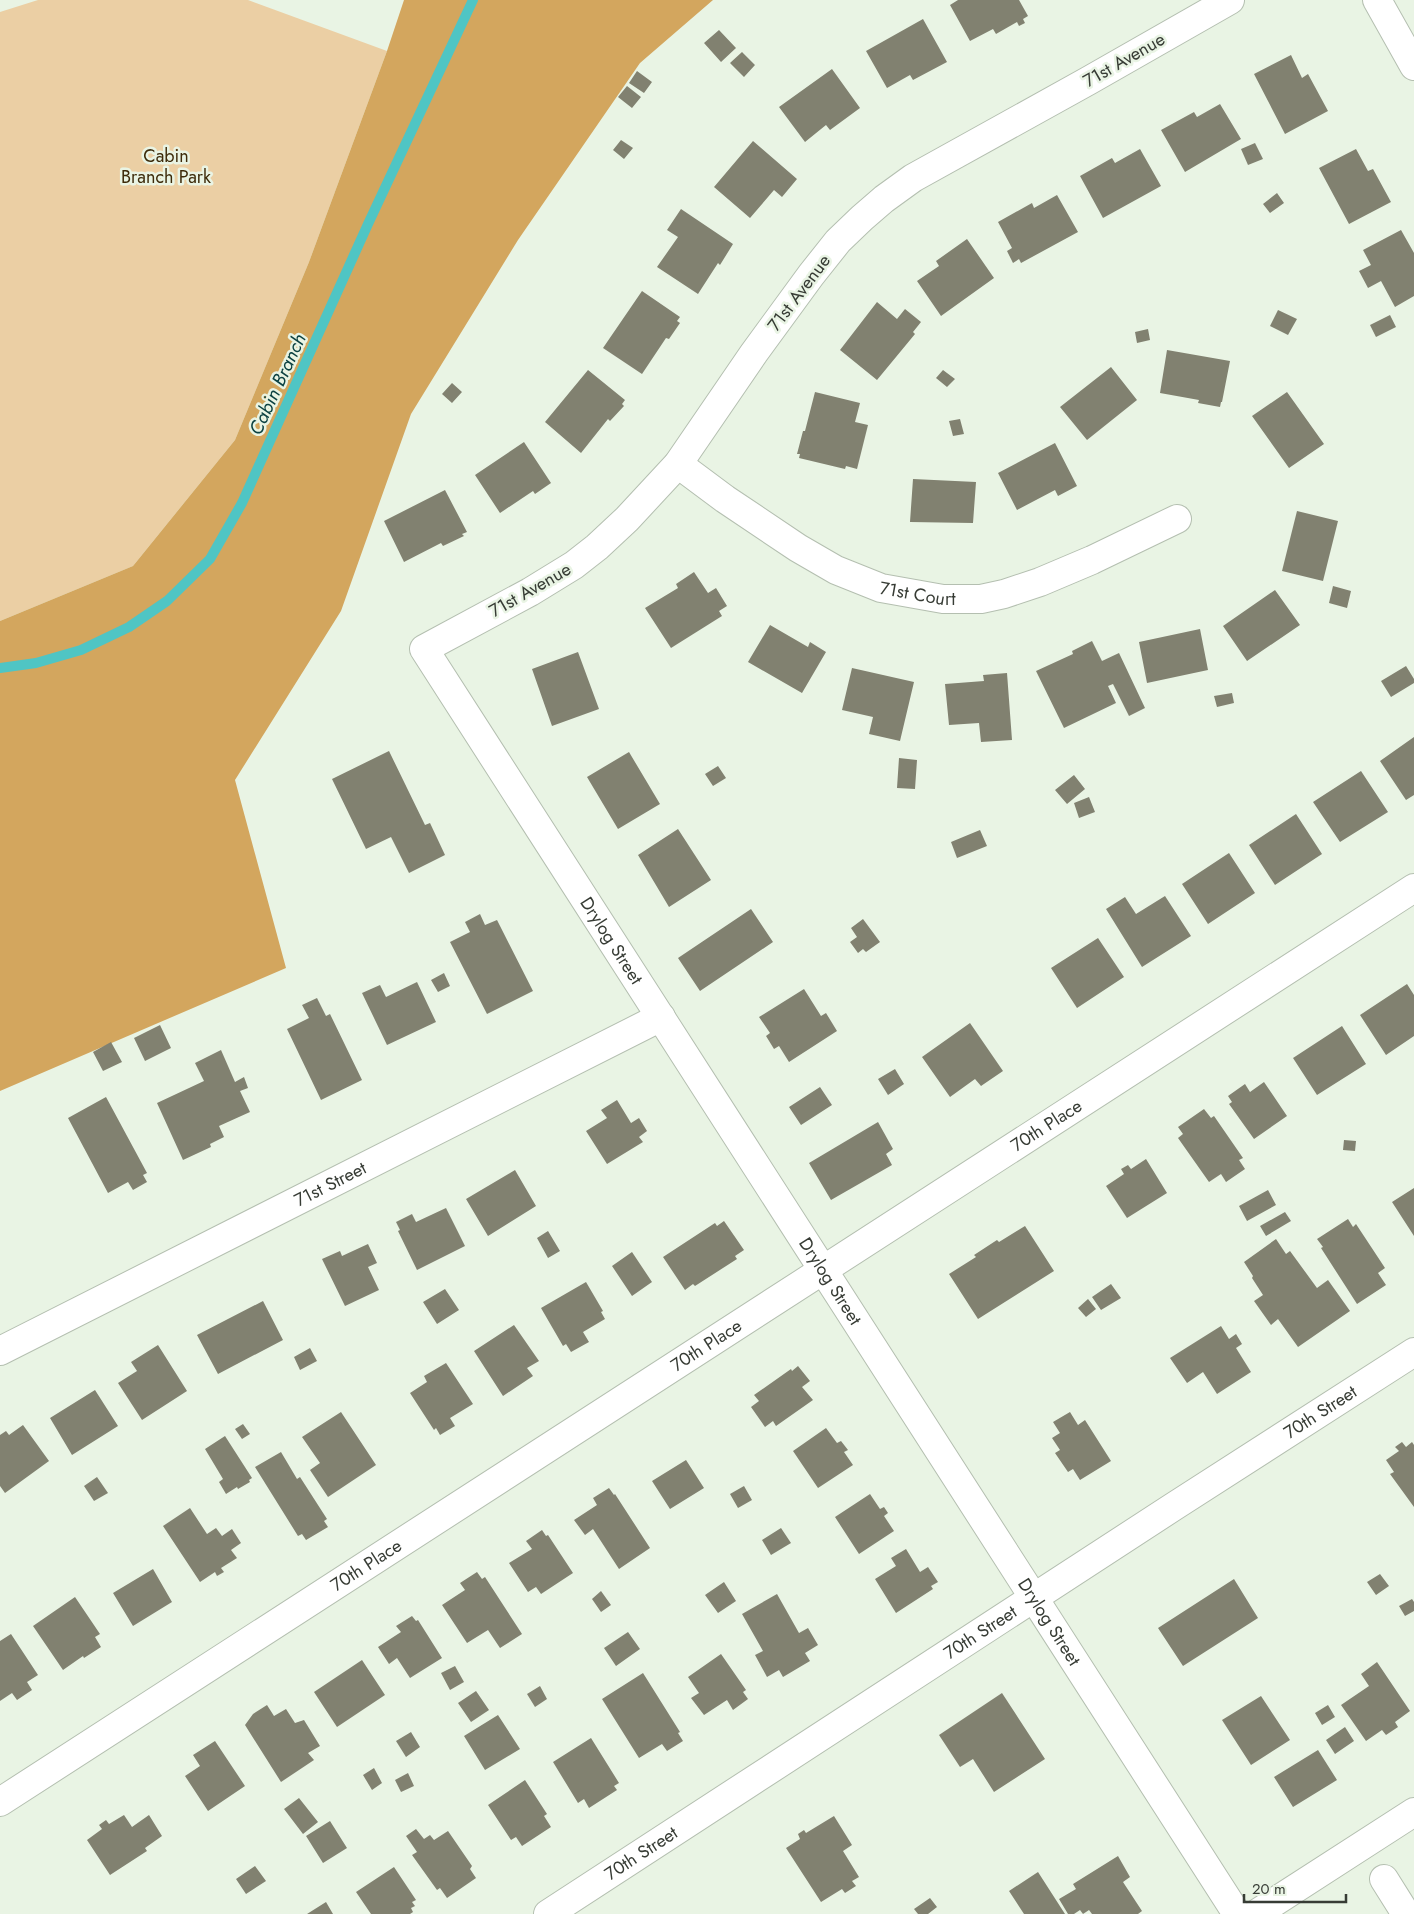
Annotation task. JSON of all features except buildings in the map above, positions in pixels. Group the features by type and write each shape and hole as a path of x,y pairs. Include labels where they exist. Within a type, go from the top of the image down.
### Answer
{"street":[{"name":"71st Avenue","path":"424,648 530,592 574,565 627,519 678,464 754,353 811,275 838,241 862,218 913,178 1230,0"},
{"path":"1376,0 1414,66"},
{"name":"71st Court","path":"678,464 798,548 836,570 881,588 943,599 981,599 1031,585 1092,560 1177,519"},
{"name":"Drylog Street","path":"424,648 1237,1914"},
{"name":"70th Place","path":"0,1802 1414,888"},
{"name":"71st Street","path":"0,1351 661,1017"},
{"name":"70th Street","path":"548,1914 1414,1352"},
{"path":"1256,1914 1414,1812"},
{"path":"1384,1879 1406,1914"}],"green space":[{"name":"Cabin Branch Park","path":"38,0 248,0 387,51 309,262 235,440 133,566 0,621 0,12"}],"shaded area":[{"path":"404,0 713,0 640,63 518,240 411,414 341,611 235,780 286,968 0,1091 0,621 133,566 235,440 309,262"}],"waterway":[{"name":"Cabin Branch","path":"0,668 36,663 81,650 129,627 167,601 210,559 242,503 368,224 473,0"}]}
